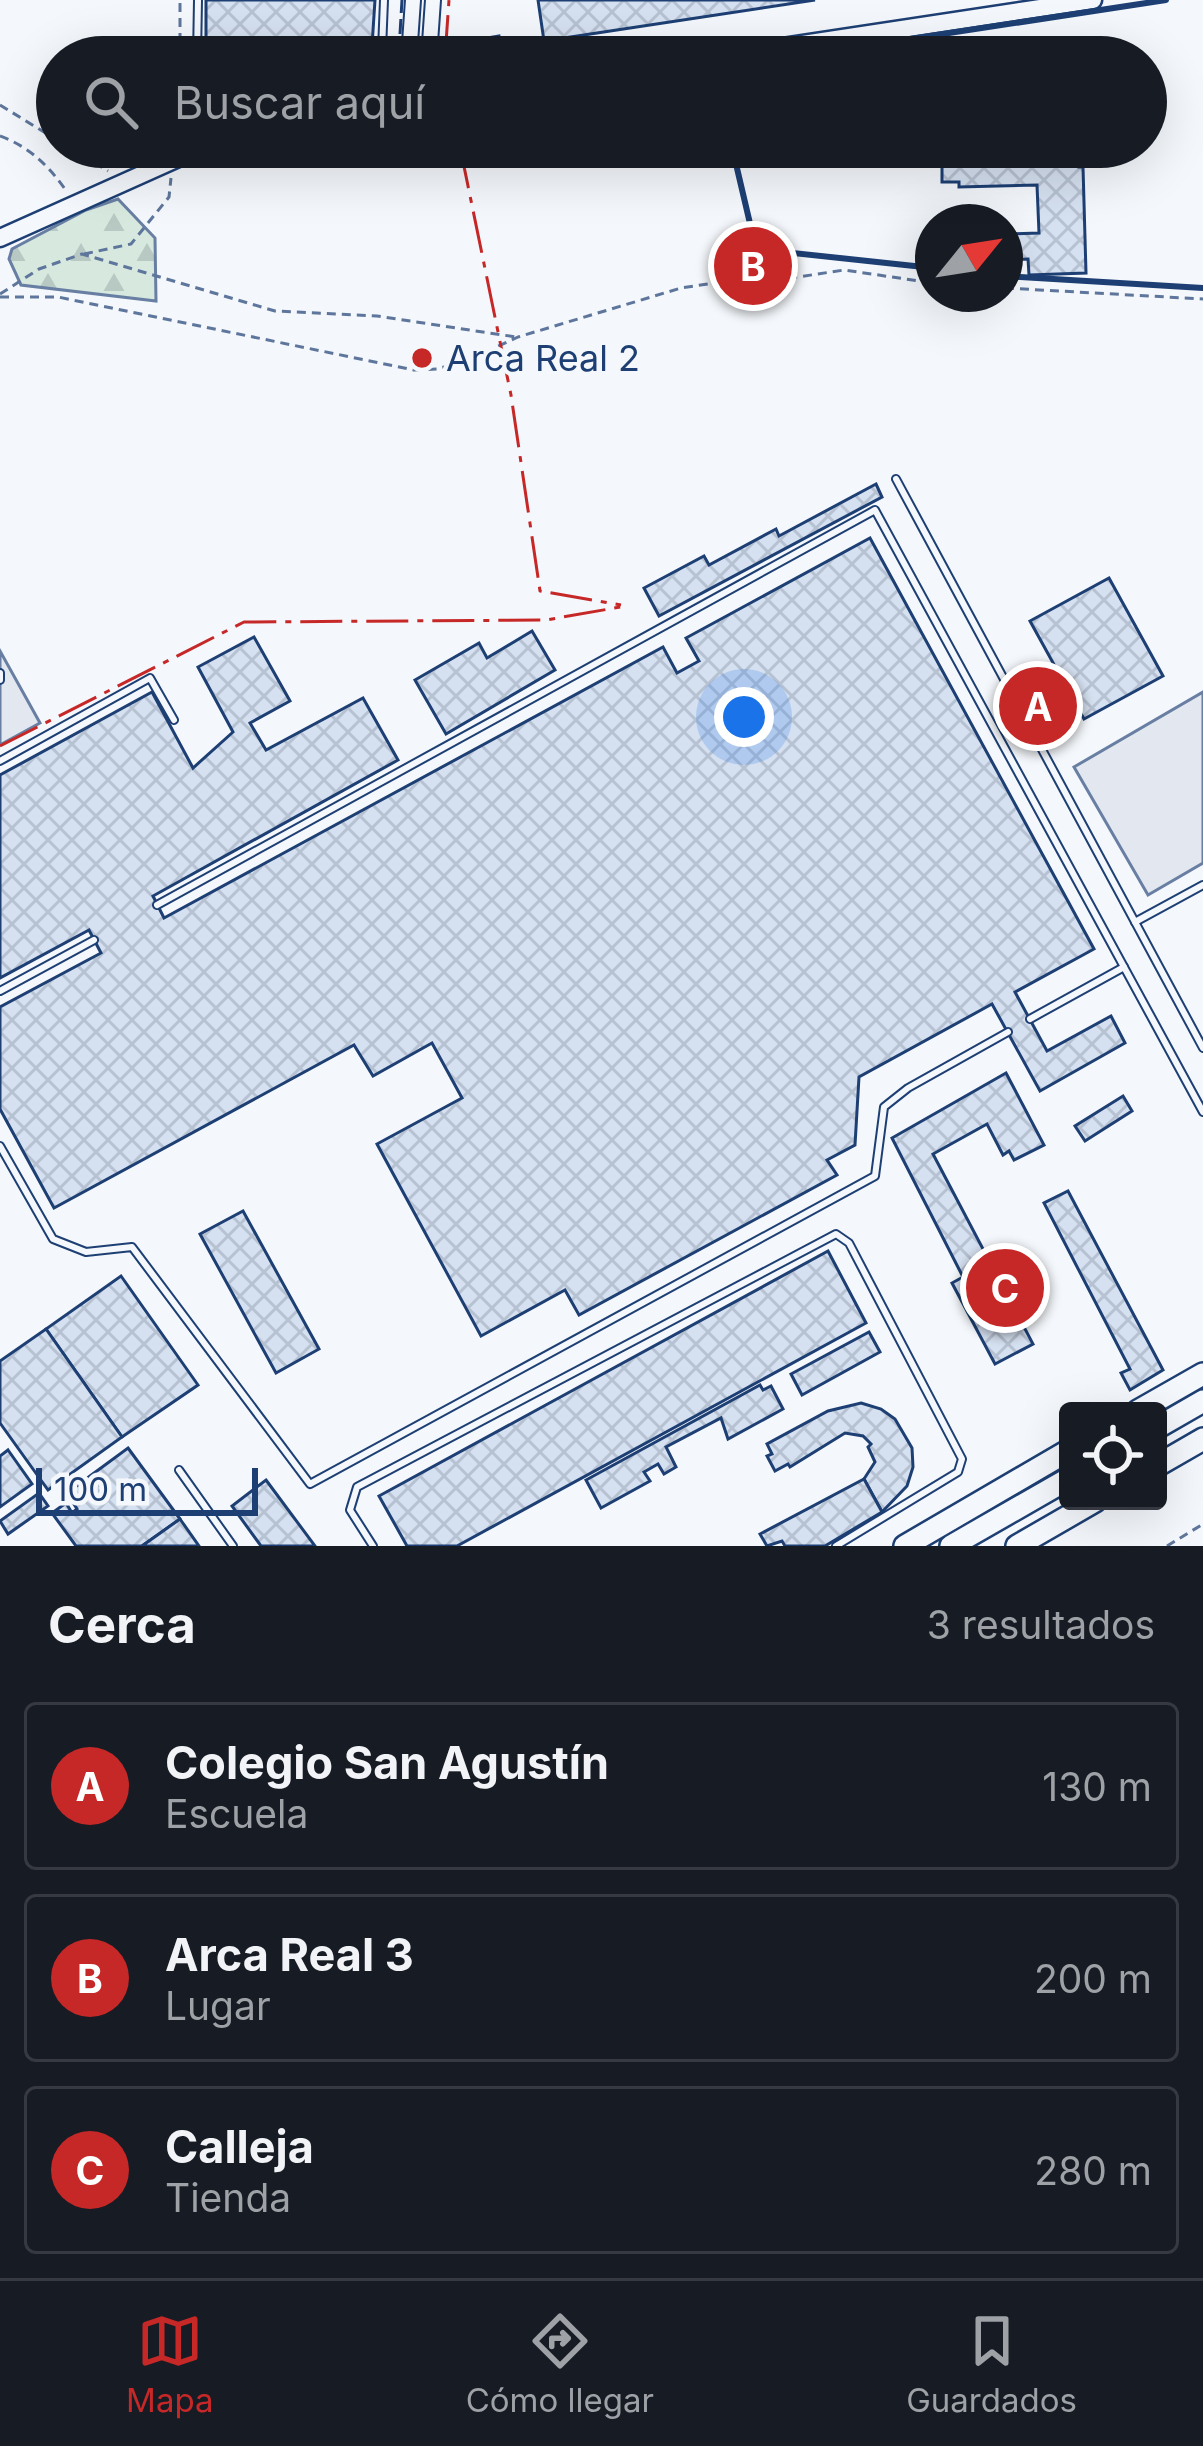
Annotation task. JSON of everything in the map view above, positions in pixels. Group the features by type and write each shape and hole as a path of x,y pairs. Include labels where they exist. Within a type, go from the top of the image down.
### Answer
{"highway":[{"path":"1154,1402 1203,1374"},
{"path":"1167,1422 1203,1401"},
{"path":"1167,1460 1203,1439"},
{"path":"905,1546 1059,1456"},
{"path":"951,1546 1059,1484"},
{"path":"1017,1546 1079,1510"}],"street":[{"path":"411,36 413,0"},
{"path":"431,36 434,0"},
{"path":"855,36 1093,0"},
{"path":"0,238 152,168"}],"lane":[{"path":"197,36 198,0"},
{"path":"383,36 384,0"},
{"path":"896,478 1203,1048"},
{"path":"157,904 875,511 1203,1112"},
{"path":"0,761 150,678 174,720"},
{"path":"1135,922 1203,885"},
{"path":"0,991 94,940"},
{"path":"1030,1019 1124,967"},
{"path":"0,1147 53,1239 86,1252 132,1247 310,1484 874,1176 884,1107 908,1088 1008,1032"},
{"path":"373,1546 350,1510 357,1487 836,1234 849,1243 962,1459 958,1472 836,1546"},
{"path":"179,1471 233,1546"}],"path":[{"path":"180,0 180,36"},
{"path":"0,105 36,127"},
{"path":"0,136 23,144 36,156"},
{"path":"50,168 75,203"},
{"path":"103,168 124,181"},
{"path":"0,296 39,268 131,244 169,197 172,168"},
{"path":"82,254 275,311 377,316 518,338"},
{"path":"0,296 58,298 414,370 466,361 518,338 681,288 844,270 915,280"},
{"path":"1023,289 1203,299"},
{"path":"1167,1546 1203,1524"},
{"path":"1196,1528 1203,1534"}],"green space":[{"path":"118,199 155,238 156,301 21,285 9,259 12,249 86,210"}],"shaded area":[{"path":"0,651 40,723 0,745"},
{"path":"1203,692 1203,863 1148,895 1074,767"}],"building":[{"path":"206,0 375,0 373,36 206,36"},
{"path":"538,0 815,0 577,36 543,36"},
{"path":"942,168 1083,168 1086,273 1029,275 1028,259 1023,259 1023,233 1039,233 1037,185 959,187 959,182 942,182"},
{"path":"876,484 882,497 659,616 644,588 704,556 709,565 776,529 779,536"},
{"path":"870,538 1094,949 1015,992 1047,1051 1111,1016 1125,1043 1040,1091 992,1004 859,1077 855,1145 827,1160 837,1175 579,1315 565,1290 481,1336 377,1144 462,1098 432,1043 373,1076 354,1045 54,1208 0,1109 0,1007 101,953 89,930 0,978 0,775 152,692 193,768 233,732 198,667 254,637 290,701 250,723 266,750 363,698 398,760 153,896 164,918 663,647 677,673 699,661 686,638"},
{"path":"1109,578 1163,676 1084,719 1030,621"},
{"path":"532,631 555,670 446,734 415,680 479,643 487,658"},
{"path":"1006,1073 1044,1145 1014,1160 1009,1151 1003,1155 987,1124 933,1154 1033,1344 995,1364 952,1283 963,1277 892,1138"},
{"path":"1123,1096 1132,1111 1085,1141 1075,1126"},
{"path":"1068,1191 1163,1370 1130,1390 1121,1373 1130,1369 1044,1203"},
{"path":"243,1211 319,1349 276,1373 200,1234"},
{"path":"828,1251 866,1323 457,1546 407,1546 379,1496"},
{"path":"121,1276 198,1385 122,1437 46,1329"},
{"path":"46,1329 122,1437 48,1490 0,1423 0,1361"},
{"path":"869,1332 880,1352 802,1395 791,1374"},
{"path":"760,1385 763,1390 771,1386 783,1409 728,1439 721,1418 666,1447 676,1467 664,1474 658,1464 644,1472 650,1481 601,1508 586,1480"},
{"path":"861,1403 895,1419 912,1448 907,1486 882,1512 864,1479 875,1462 871,1444 863,1436 845,1433 790,1467 775,1471 767,1456 772,1454 767,1444 828,1411"},
{"path":"128,1448 180,1519 142,1546 76,1546 52,1513 66,1503 72,1513 77,1509 67,1493"},
{"path":"8,1450 32,1484 0,1507 0,1456"},
{"path":"864,1479 882,1512 825,1546 785,1546 782,1541 767,1546 760,1534"},
{"path":"266,1480 315,1546 261,1546 232,1506"},
{"path":"39,1493 48,1506 8,1534 0,1521"},
{"path":"180,1519 199,1546 142,1546"}],"fence":[{"path":"400,34 402,0"}],"wall":[{"path":"930,36 1166,0"},
{"path":"737,168 756,249 915,266"},
{"path":"1023,277 1203,288"}],"power":[{"path":"446,36 449,0"},
{"path":"464,168 511,395 540,591 621,605"},
{"path":"0,746 244,622 546,620 626,606"}],"place":[{"name":"Arca Real 3","path":"753,266"},
{"name":"Arca Real 2","path":"422,358"},
{"name":"Colegio San Agustín","path":"1038,706"},
{"name":"Calleja","path":"1005,1288"}]}
